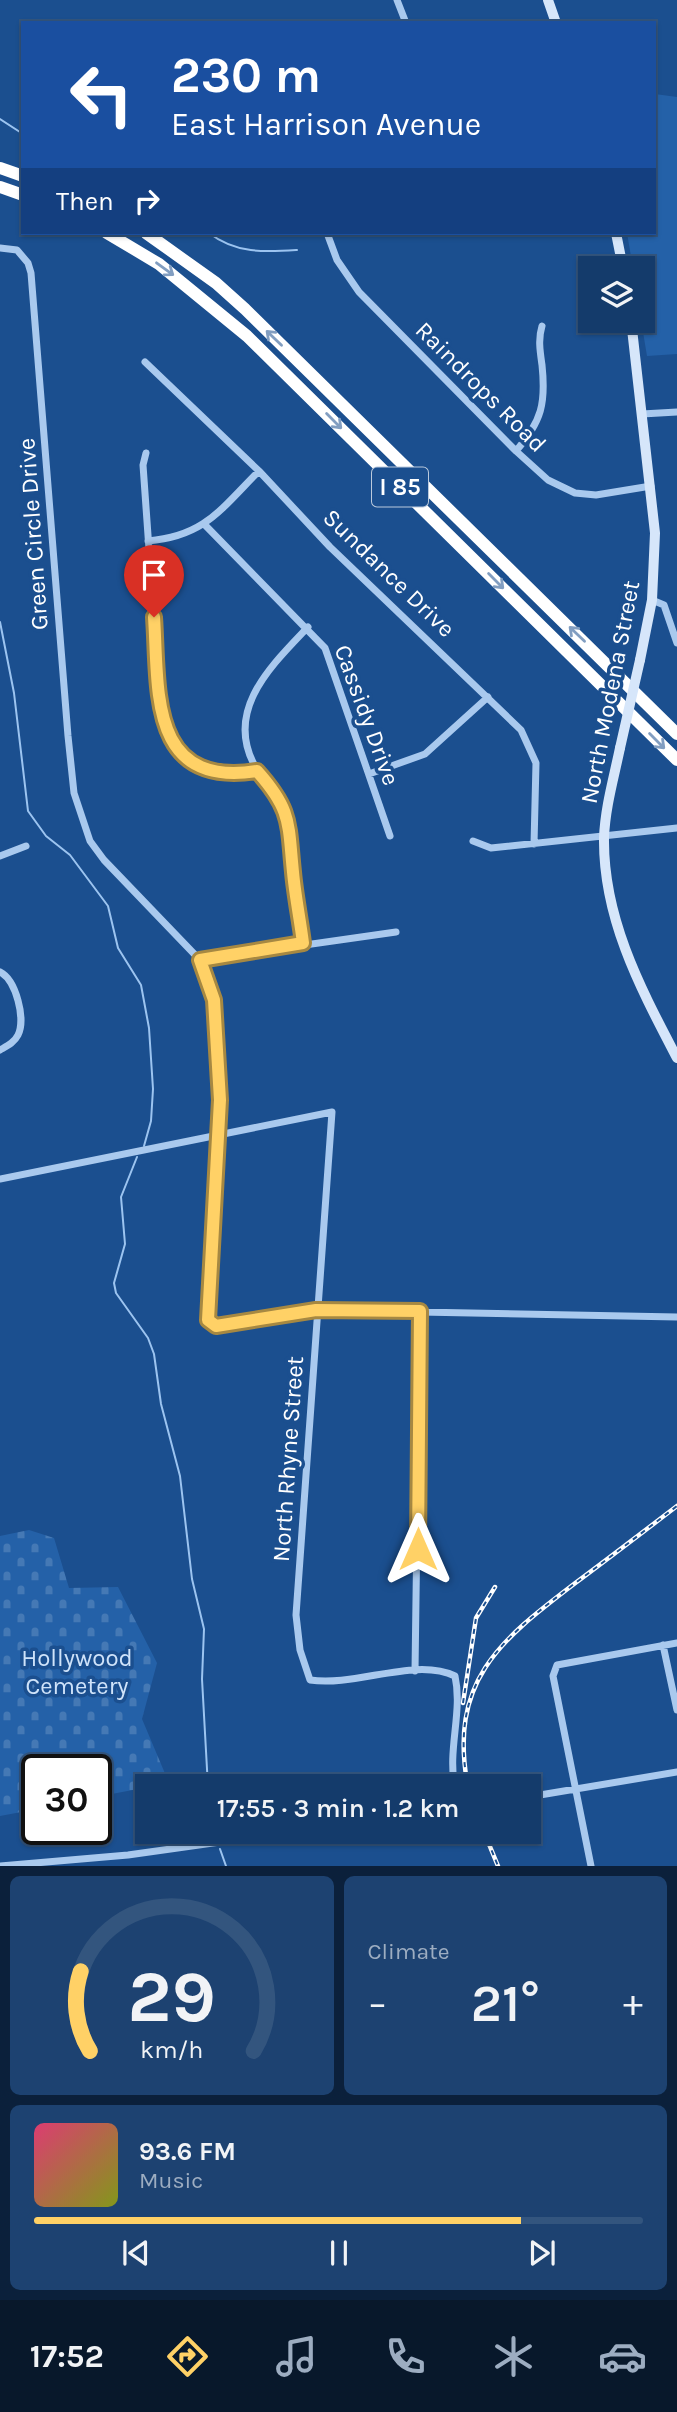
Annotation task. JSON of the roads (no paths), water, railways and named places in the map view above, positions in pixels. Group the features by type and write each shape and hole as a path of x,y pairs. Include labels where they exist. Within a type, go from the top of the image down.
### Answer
{"highway":[{"path":"0,168 21,175"},
{"path":"0,187 21,194"},
{"name":"I 85","path":"110,235 159,264 247,336 677,760"},
{"name":"I 85","path":"149,235 216,283 245,309 677,734"}],"street":[{"path":"397,0 405,21"},
{"path":"548,0 555,21"},
{"name":"Raindrops Road","path":"328,235 337,260 359,292 548,480 575,493 596,495 651,486"},
{"path":"616,235 621,256"},
{"name":"Green Circle Drive","path":"0,248 17,250 28,263 31,273 74,793 87,834 104,860 200,960"},
{"path":"516,451 538,419 545,395 539,337 542,326"},
{"name":"North Modena Street","path":"633,333 651,486 656,558 652,600 604,837 613,913 623,947 677,1058"},
{"name":"Sundance Drive","path":"145,362 259,471 330,547 521,730 536,763 534,844"},
{"path":"642,414 677,412"},
{"path":"146,453 143,466 158,700 168,736 184,755 210,770 229,774 257,771"},
{"path":"148,541 184,534 205,525 259,471"},
{"name":"Cassidy Drive","path":"205,525 308,627 325,648 390,836"},
{"path":"652,600 664,605 677,643"},
{"path":"303,943 293,872 291,834 286,813 278,795 257,771 246,747 244,725 248,703 262,679 308,627"},
{"path":"369,774 425,754 440,744 488,697"},
{"path":"473,841 491,849 677,828"},
{"path":"0,856 26,846"},
{"path":"396,932 303,943 200,960 208,976 215,1011 220,1136 208,1320 216,1326 316,1310 677,1317"},
{"path":"0,972 6,975 13,991 20,1019 19,1033 13,1042 0,1050"},
{"name":"North Rhyne Street","path":"220,1136 332,1112 296,1615 300,1650 310,1680 341,1681 415,1671"},
{"path":"0,1179 220,1136"},
{"path":"420,1311 415,1671 444,1671 455,1676 458,1689 452,1763 454,1774"},
{"path":"591,1866 553,1676 557,1665 677,1643"},
{"path":"663,1645 677,1710"},
{"path":"541,1795 677,1772"},
{"path":"0,1866 128,1855 206,1844"},
{"path":"128,1855 129,1866"}],"waterway":[{"path":"0,119 21,133"},
{"path":"212,235 230,245 251,250 297,250"},
{"path":"0,622 14,693 28,811 46,836 70,855 108,906 118,948 141,985 149,1028 153,1089 151,1121 144,1146"},
{"path":"137,1157 121,1197 125,1244 114,1283 116,1293 148,1338 154,1354 161,1404 180,1476 192,1579 204,1629 202,1679 207,1774"},
{"path":"220,1849 226,1866"}],"railway":[{"path":"467,1774 464,1750 466,1719 473,1692 485,1667 523,1625 677,1506"},
{"path":"463,1703 476,1618 495,1587"},
{"path":"489,1844 498,1866"}],"park label":[{"name":"Hollywood Cemetery","path":"77,1672"}]}
